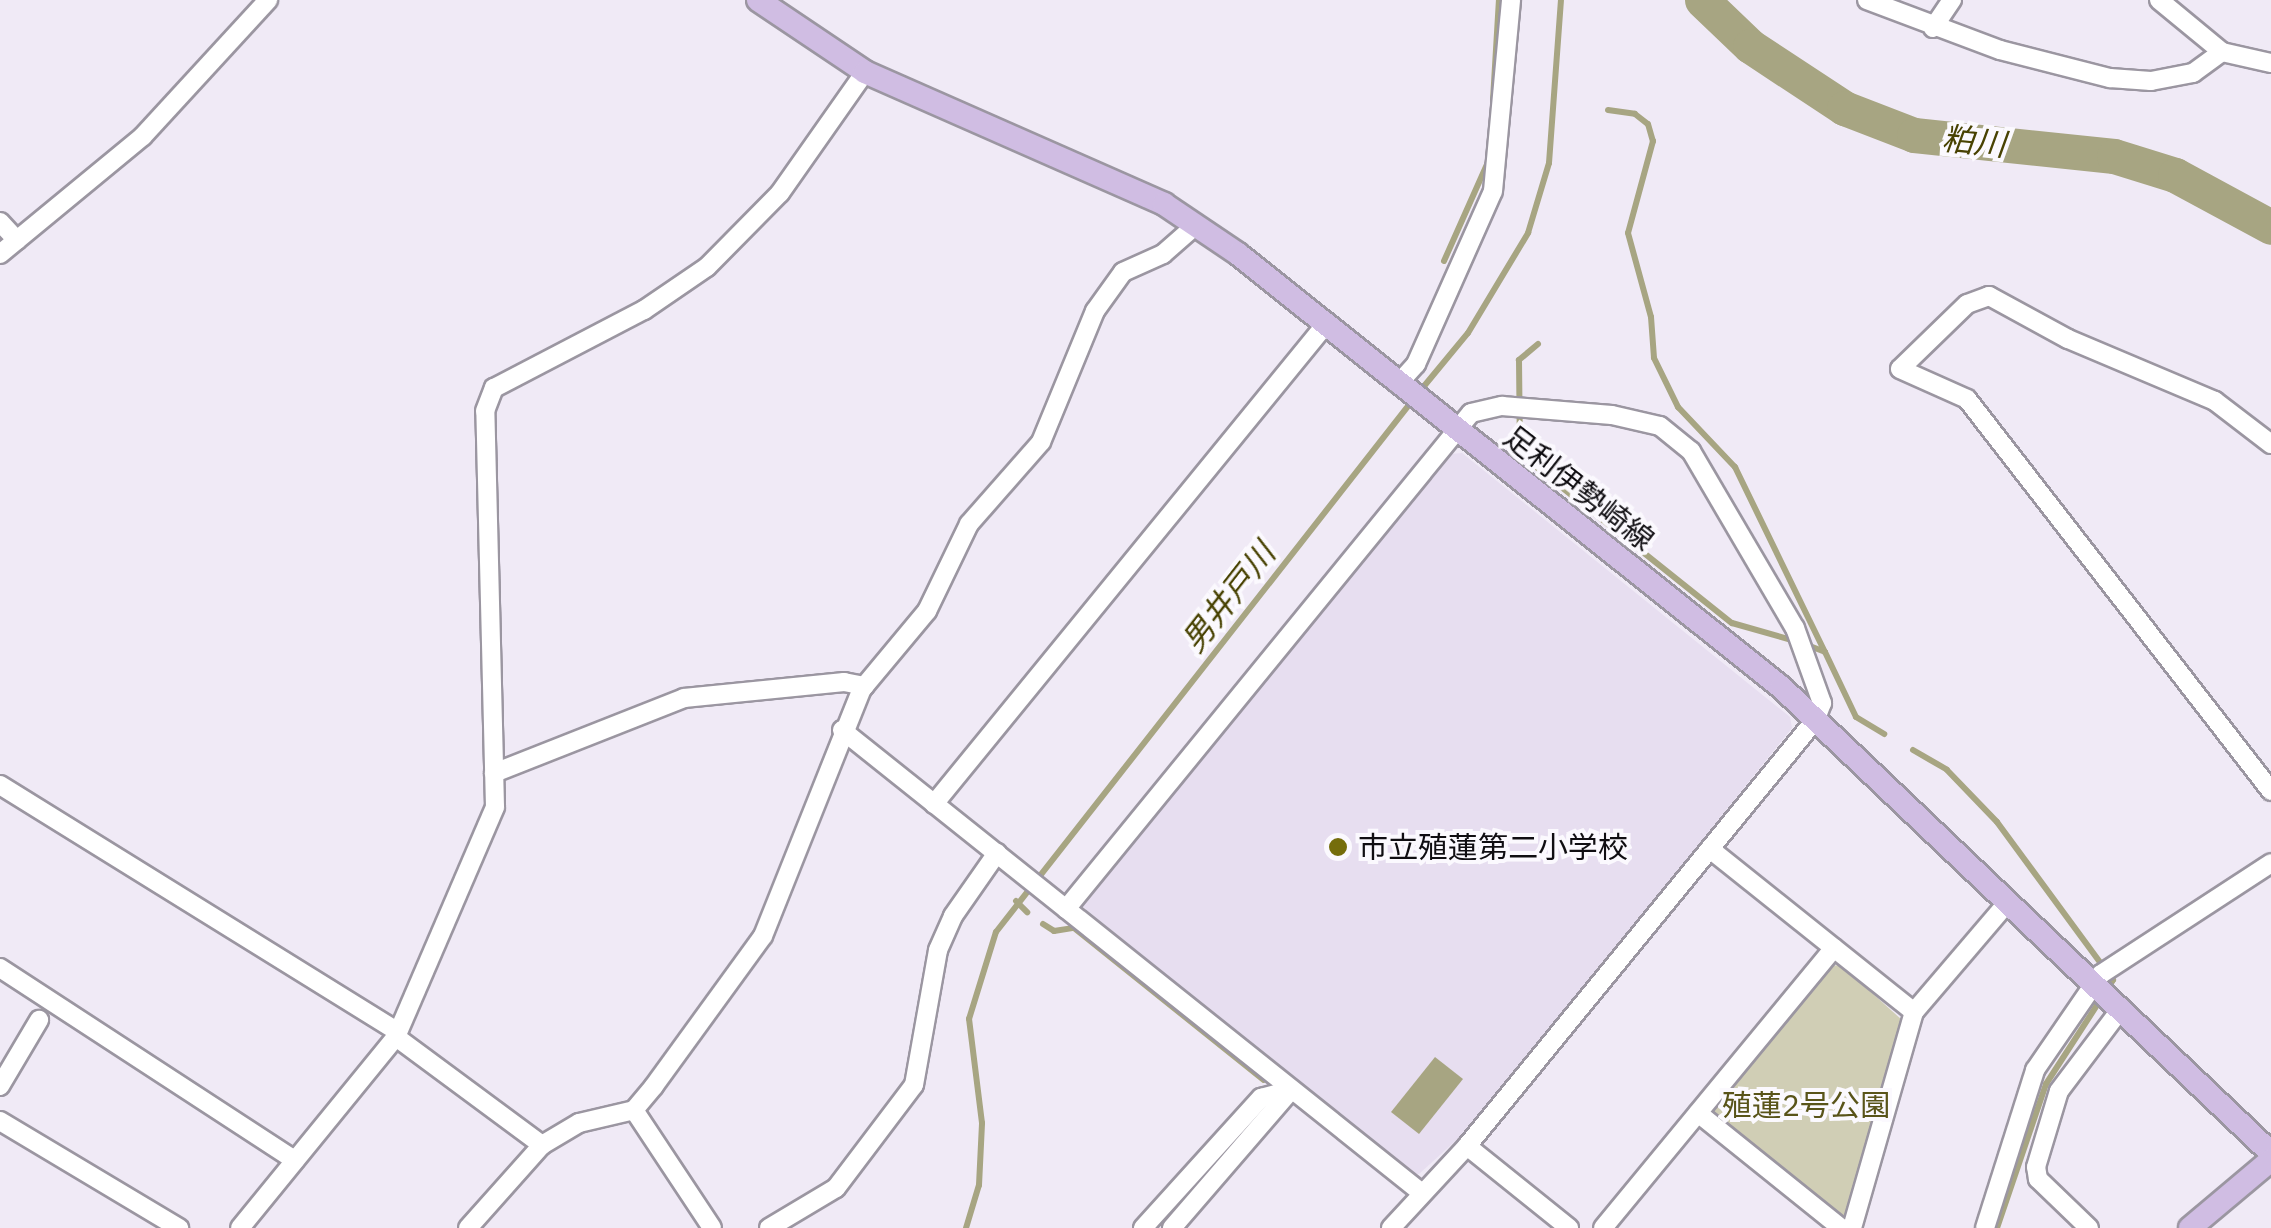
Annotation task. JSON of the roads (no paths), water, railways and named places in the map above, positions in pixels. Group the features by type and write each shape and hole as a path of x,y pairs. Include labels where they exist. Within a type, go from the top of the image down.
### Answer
{"main road":[{"name":"足利伊勢崎線","path":"758,0 865,72 1107,177 1196,225 1326,324 1816,718 2007,903 2106,988 2271,1156"},
{"path":"2190,1228 2271,1156"}],"street":[{"path":"0,254 143,136 268,0"},
{"path":"1401,386 1416,364 1493,191 1511,0"},
{"path":"1867,0 1934,28 2124,79 2193,73 2222,52"},
{"path":"1934,28 1952,0"},
{"path":"2159,0 2222,52 2271,63"},
{"path":"240,1228 396,1034 482,846 494,806 485,411 494,388 644,310 707,267 780,194 865,72"},
{"path":"0,222 17,240"},
{"path":"468,1228 542,1145 579,1123 634,1110 775,914 842,730 865,686 927,611 970,524 1041,442 1094,312 1122,272 1163,254 1196,225"},
{"path":"2271,444 2215,401 2068,339 1989,296 1967,304 1900,368 1967,399 2271,791"},
{"path":"934,804 1326,324"},
{"path":"1066,909 1471,413 1502,406 1660,426 1690,451 1795,628 1822,703 1816,718 1467,1146 1390,1228"},
{"path":"494,773 684,698 844,682 865,686"},
{"path":"842,730 1422,1193"},
{"path":"0,785 396,1034 542,1145"},
{"path":"1710,849 1914,1012"},
{"path":"769,1228 836,1188 914,1085 938,950 953,916 997,853"},
{"path":"1985,1228 2035,1070 2106,988 2271,863"},
{"path":"1852,1228 1914,1012 2007,903"},
{"path":"1603,1228 1834,948"},
{"path":"0,968 295,1160"},
{"path":"2088,1228 2038,1179 2036,1167 2060,1090 2106,988"},
{"path":"0,1086 39,1020"},
{"path":"1143,1228 1261,1098 1291,1090"},
{"path":"1172,1228 1291,1090"},
{"path":"634,1110 712,1228"},
{"path":"1698,1113 1841,1228"},
{"path":"0,1122 180,1228"},
{"path":"1467,1146 1568,1228"}],"waterway":[{"path":"1493,100 1499,0"},
{"name":"男井戸川","path":"1420,391 1468,333 1528,233 1549,163 1561,0"},
{"name":"粕川","path":"1702,0 1750,46 1844,108 1914,135 2114,156 2175,175 2271,227"},
{"path":"1608,110 1635,114 1648,124 1653,141 1628,233 1651,317 1654,358 1678,407 1735,467 1825,652"},
{"path":"1444,261 1488,162"},
{"path":"1538,344 1519,360 1520,454 1732,623 1795,641"},
{"name":"男井戸川","path":"966,1228 979,1185 982,1123 969,1019 996,932 1412,401"},
{"path":"1807,645 1825,652 1856,717 1884,734"},
{"path":"1913,750 1947,770 1997,822 2113,980 2108,988"},
{"path":"1016,901 1027,912"},
{"path":"1043,924 1054,931 1074,928 1264,1080"},
{"path":"1997,1228 2046,1084 2101,999"},
{"path":"1216,1161 1261,1111"}],"place":[{"name":"市立殖蓮第二小学校","path":"1338,847"}],"park label":[{"name":"殖蓮2号公園","path":"1806,1105"}]}
